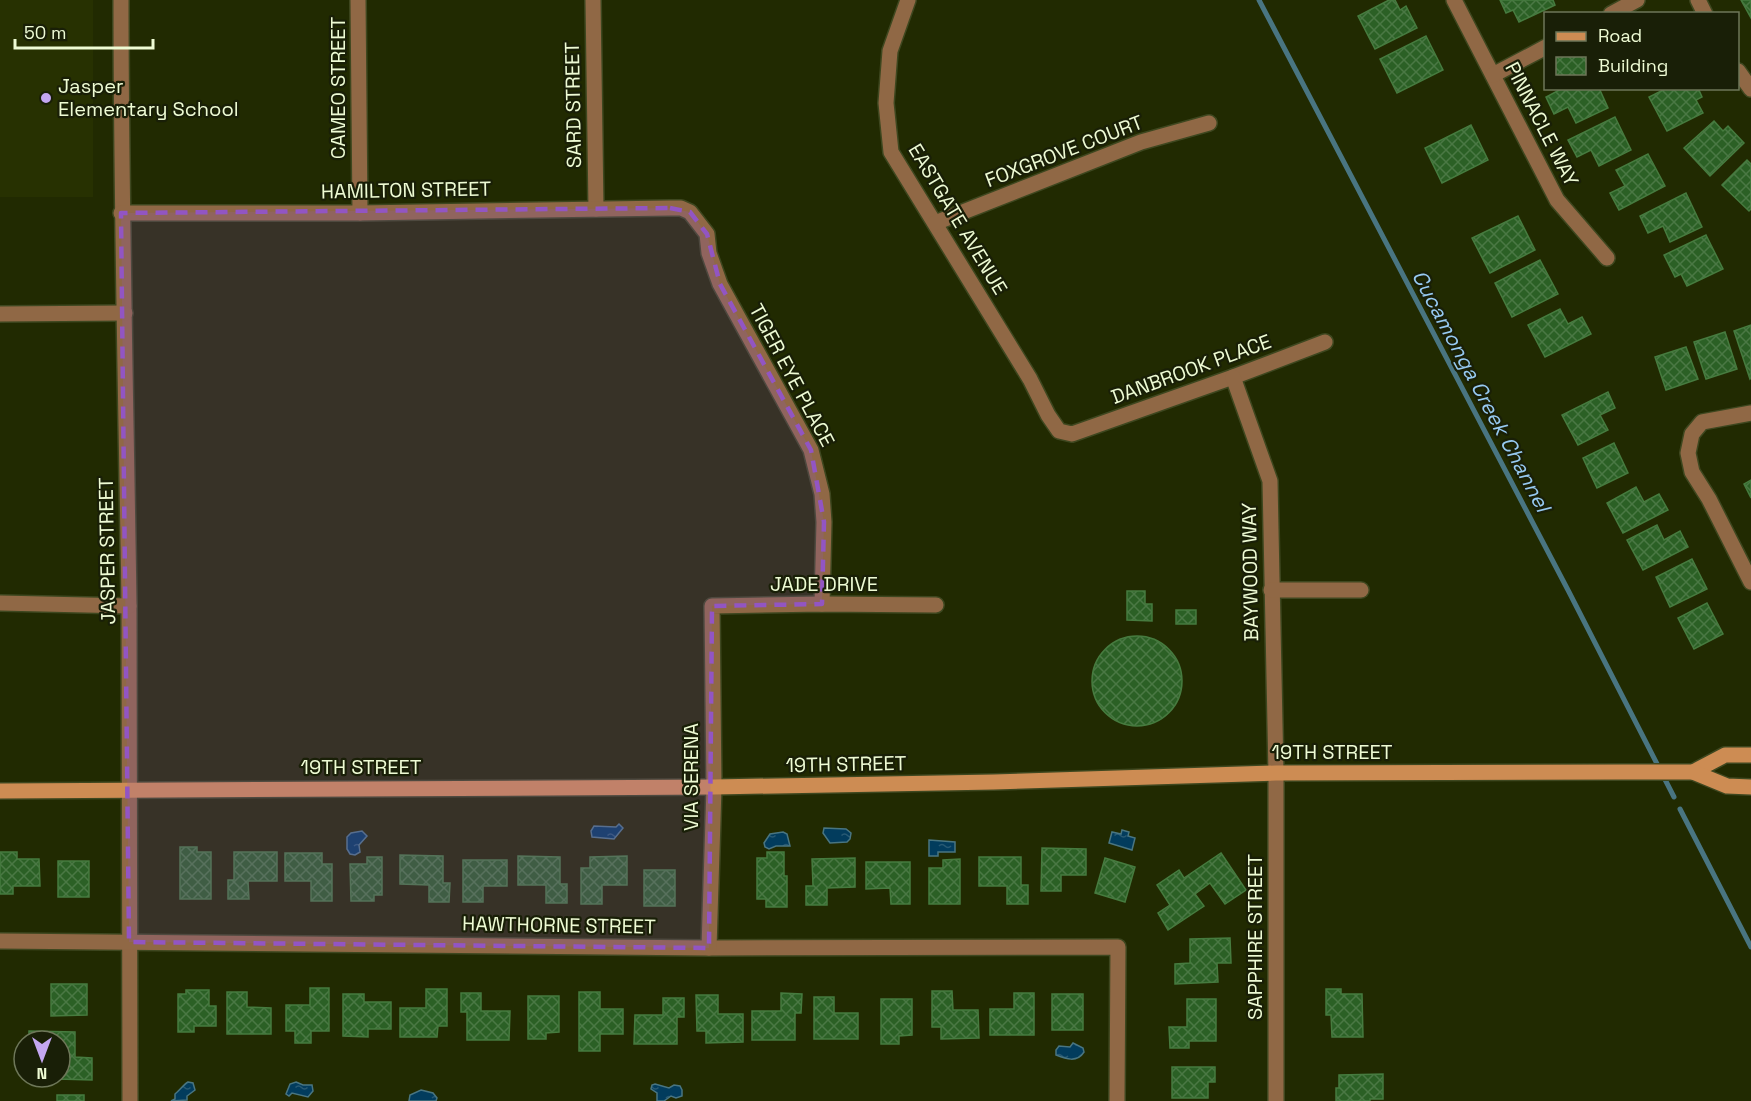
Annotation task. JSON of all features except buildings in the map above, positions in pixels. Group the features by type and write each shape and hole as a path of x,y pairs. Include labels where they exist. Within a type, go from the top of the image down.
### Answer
{"main road":[{"path":"1693,772 1725,755 1751,755"},
{"name":"19TH STREET","path":"0,790 714,787 994,782 1276,773 1693,772"},
{"path":"1693,772 1727,786 1751,787"}],"street":[{"name":"JASPER STREET","path":"121,0 121,213 125,313 129,606 130,1101"},
{"name":"CAMEO STREET","path":"358,0 360,213"},
{"name":"SARD STREET","path":"593,0 596,209"},
{"name":"EASTGATE AVENUE","path":"908,0 890,51 886,103 891,152 1029,379 1047,416 1059,431 1072,434"},
{"name":"PINNACLE WAY","path":"1454,0 1557,200 1607,258"},
{"path":"1615,12 1637,0"},
{"path":"1493,75 1544,48"},
{"path":"1739,74 1751,89"},
{"name":"FOXGROVE COURT","path":"935,224 1141,142 1209,123"},
{"name":"HAMILTON STREET","path":"121,213 360,213 670,208 681,208 690,212"},
{"name":"TIGER EYE PLACE","path":"690,212 707,234 709,253 720,284 811,450 822,494 824,522 822,603"},
{"path":"0,314 125,313"},
{"name":"DANBROOK PLACE","path":"1072,434 1325,342"},
{"name":"BAYWOOD WAY","path":"1233,377 1270,481 1276,773"},
{"path":"1751,412 1702,422 1692,434 1688,453 1692,472 1709,499 1751,582"},
{"path":"1271,590 1361,590"},
{"path":"0,603 129,606"},
{"name":"JADE DRIVE","path":"712,606 822,603 936,605"},
{"name":"VIA SERENA","path":"709,948 714,787 712,606"},
{"name":"SAPPHIRE STREET","path":"1276,773 1276,1101"},
{"name":"HAWTHORNE STREET","path":"0,941 709,948 1118,947 1117,1101"}],"highlighted area":[{"path":"670,208 690,212 707,234 720,284 811,450 824,522 822,604 712,606 709,948 129,942 121,213"}],"shaded area":[{"name":"Jasper Elementary School","path":"0,0 93,0 93,197 0,197"}],"water":[{"path":"619,824 623,828 614,839 592,837 591,831 594,826 616,827"},
{"path":"824,828 846,829 851,833 850,839 847,842 830,843 823,833"},
{"path":"1122,830 1129,832 1128,836 1135,838 1132,850 1109,843 1112,832 1121,834"},
{"path":"362,831 367,836 359,845 360,852 355,855 350,854 347,849 347,837 351,833"},
{"path":"783,832 787,834 790,846 776,846 769,849 765,847 764,843 770,834"},
{"path":"929,840 955,842 955,852 938,852 938,856 929,856"},
{"path":"1073,1043 1083,1048 1084,1052 1078,1058 1067,1059 1056,1055 1059,1046 1070,1047"},
{"path":"188,1082 193,1083 195,1090 187,1096 187,1100 171,1101 175,1099 175,1094"},
{"path":"296,1082 312,1085 313,1091 308,1097 292,1093 289,1096 286,1094 290,1084"},
{"path":"655,1084 669,1088 674,1085 680,1086 682,1096 676,1098 671,1096 664,1101 657,1101 657,1093 651,1089"},
{"path":"421,1090 433,1093 437,1098 436,1101 409,1101 410,1095"}],"waterway":[{"name":"Cucamonga Creek Channel","path":"1259,0 1674,797"},
{"name":"Cucamonga Creek Channel","path":"1680,809 1751,947"}],"place":[{"name":"Jasper Elementary School","path":"46,98"}]}
